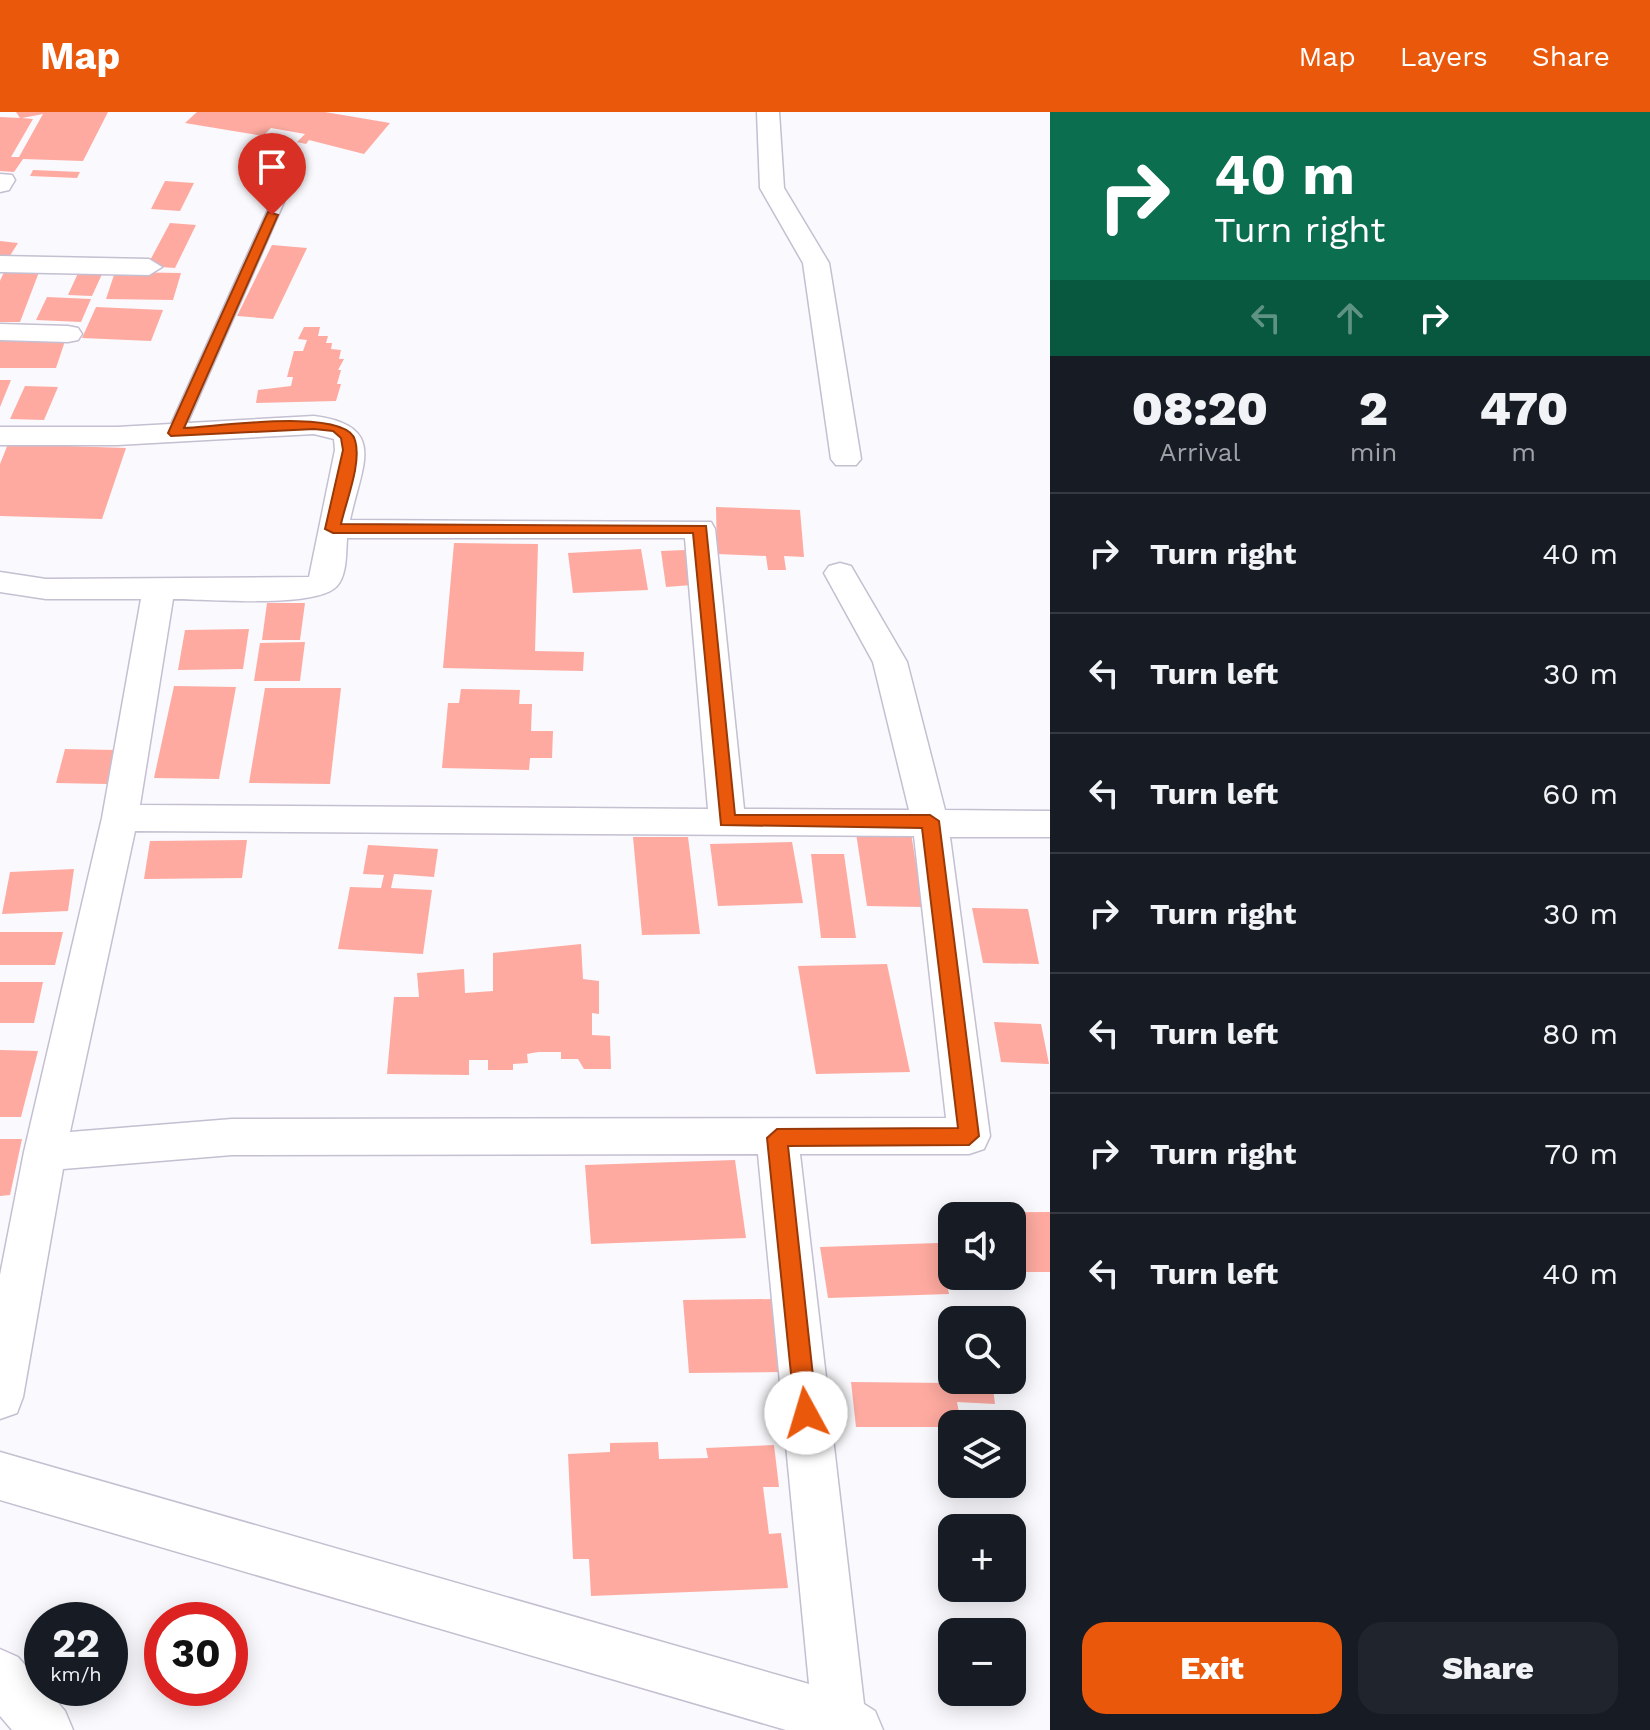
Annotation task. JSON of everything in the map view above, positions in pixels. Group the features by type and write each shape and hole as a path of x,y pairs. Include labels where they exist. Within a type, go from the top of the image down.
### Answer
{"street":[{"path":"768,112 772,188 816,263 846,459"},
{"path":"0,264 149,267"},
{"path":"0,332 68,334"},
{"path":"0,436 175,433 314,425 337,428 348,436 350,450 333,529 327,578 319,585 300,589 46,589 0,582"},
{"path":"333,529 700,529 727,821"},
{"path":"45,1152 232,1137 969,1136 930,821 890,662 840,573"},
{"path":"0,1397 45,1152 120,818 159,589"},
{"path":"120,818 1050,824"},
{"path":"0,1476 847,1725 777,1138"},
{"path":"0,1675 46,1730"}],"lane":[{"path":"175,433 285,186"}],"building":[{"path":"16,112 108,112 83,161 23,159 14,172 0,171 0,117 20,118","holes":["43,114 19,157 11,157 33,119 22,118"]},
{"path":"197,112 325,112 390,123 364,154 309,140 306,144 297,142 305,134 271,128 263,136 185,123"},
{"path":"33,170 80,172 77,178 30,176"},
{"path":"165,181 194,183 180,211 151,209"},
{"path":"170,223 196,225 175,268 147,266"},
{"path":"0,241 18,243 6,262 0,261"},
{"path":"272,245 307,248 273,319 237,316"},
{"path":"79,271 103,272 92,296 68,295"},
{"path":"4,272 39,272 20,322 0,322 0,281"},
{"path":"115,272 181,273 173,300 106,299"},
{"path":"47,297 91,299 81,322 36,320"},
{"path":"96,307 163,310 151,341 82,338"},
{"path":"304,327 320,327 318,336 328,336 326,343 332,343 331,349 341,350 339,359 344,359 338,370 341,370 337,384 341,384 336,401 256,403 258,390 291,386 293,377 287,377 294,351 303,351 307,340 298,339"},
{"path":"0,337 66,338 56,368 0,368"},
{"path":"0,380 11,380 0,407"},
{"path":"25,386 58,387 44,420 10,419"},
{"path":"8,444 126,448 102,519 0,516 0,464"},
{"path":"716,507 800,510 804,557 784,556 786,570 768,570 766,556 717,554"},
{"path":"454,543 538,544 535,651 584,652 583,671 443,668"},
{"path":"641,549 648,590 573,593 568,553"},
{"path":"685,550 692,585 666,587 661,551"},
{"path":"267,603 305,603 300,640 262,640"},
{"path":"249,629 243,669 178,670 185,630"},
{"path":"305,642 300,681 254,681 260,643"},
{"path":"174,686 236,687 219,779 154,778"},
{"path":"265,688 341,688 330,784 249,783"},
{"path":"461,689 520,690 519,704 532,704 531,731 553,731 552,758 530,758 529,770 442,768 448,703 459,703"},
{"path":"65,749 115,750 107,784 56,783"},
{"path":"856,833 911,833 923,907 867,906"},
{"path":"633,837 688,837 700,934 642,935"},
{"path":"247,840 242,878 144,879 150,841"},
{"path":"792,842 803,903 718,906 710,844"},
{"path":"368,845 438,849 434,877 394,874 391,888 432,890 423,954 338,949 350,887 381,888 384,875 363,874"},
{"path":"811,854 844,854 856,938 821,938"},
{"path":"74,869 68,911 2,914 10,872"},
{"path":"972,908 1028,909 1039,964 983,963"},
{"path":"0,932 63,932 55,965 0,965"},
{"path":"581,944 583,979 599,981 599,1014 592,1013 592,1035 610,1036 611,1069 584,1069 578,1059 561,1059 561,1052 538,1052 527,1054 528,1063 513,1064 513,1070 488,1070 488,1060 469,1060 469,1075 387,1074 394,997 419,997 417,973 464,969 465,993 493,991 493,953"},
{"path":"887,964 910,1072 816,1074 798,966"},
{"path":"0,982 43,982 34,1023 0,1023"},
{"path":"994,1022 1041,1024 1049,1064 1001,1062"},
{"path":"0,1050 38,1051 21,1117 0,1117"},
{"path":"0,1139 22,1139 10,1195 0,1196"},
{"path":"735,1160 746,1238 591,1244 585,1165"},
{"path":"1026,1212 1050,1212 1050,1272 1026,1272"},
{"path":"938,1243 938,1290 948,1290 949,1294 828,1298 820,1247"},
{"path":"774,1299 782,1372 689,1373 683,1300"},
{"path":"851,1382 938,1383 938,1394 994,1394 995,1404 957,1402 958,1410 938,1410 938,1427 856,1427"},
{"path":"658,1442 659,1459 708,1458 706,1448 774,1445 779,1487 763,1487 769,1534 781,1533 788,1588 591,1596 589,1559 573,1559 568,1454 610,1452 610,1443"}],"route":[{"path":"272,215 175,433 314,425 337,428 348,436 350,450 333,529 700,529 727,821 930,821 969,1136 777,1138 806,1413"}]}
